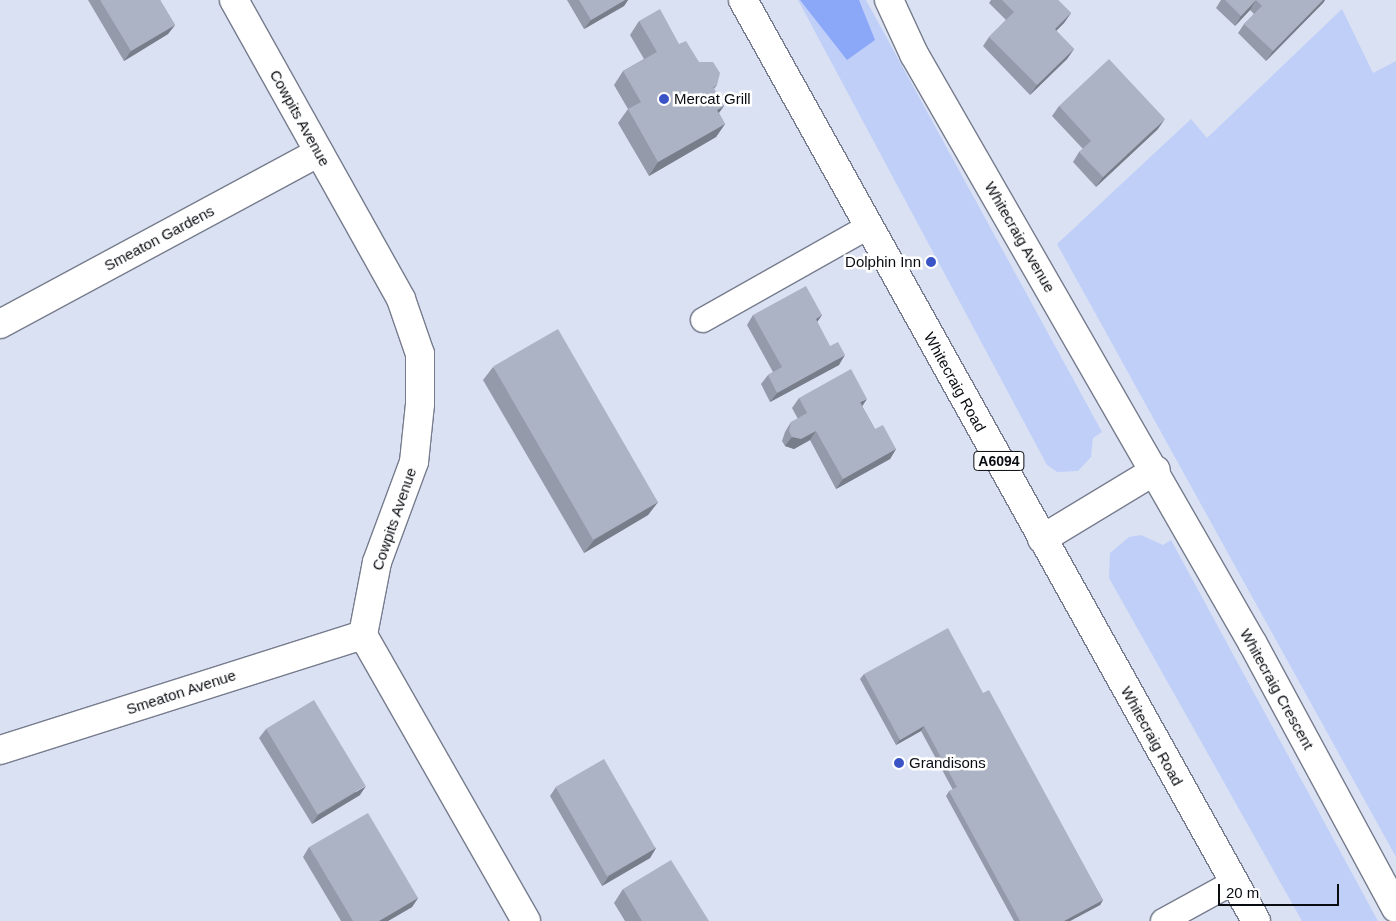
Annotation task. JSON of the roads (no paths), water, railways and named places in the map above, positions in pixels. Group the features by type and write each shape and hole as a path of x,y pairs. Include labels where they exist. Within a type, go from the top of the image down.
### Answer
{"street":[{"name":"Cowpits Avenue","path":"234,0 401,298 420,354 420,404 414,462 377,562 363,635"},
{"name":"Whitecraig Road","path":"743,0 1256,921"},
{"name":"Whitecraig Avenue","path":"889,0 914,54 1156,470"},
{"name":"Smeaton Gardens","path":"0,324 319,152"},
{"path":"1042,539 1156,470"},
{"name":"Whitecraig Crescent","path":"1156,470 1396,908"},
{"path":"363,635 526,921"},
{"name":"Smeaton Avenue","path":"0,750 363,635"}],"lane":[{"path":"703,320 868,227"},
{"path":"1163,921 1234,882"}],"place":[{"name":"Mercat Grill","path":"664,99"},
{"name":"Dolphin Inn","path":"931,262"},
{"name":"Grandisons","path":"899,763"}]}
